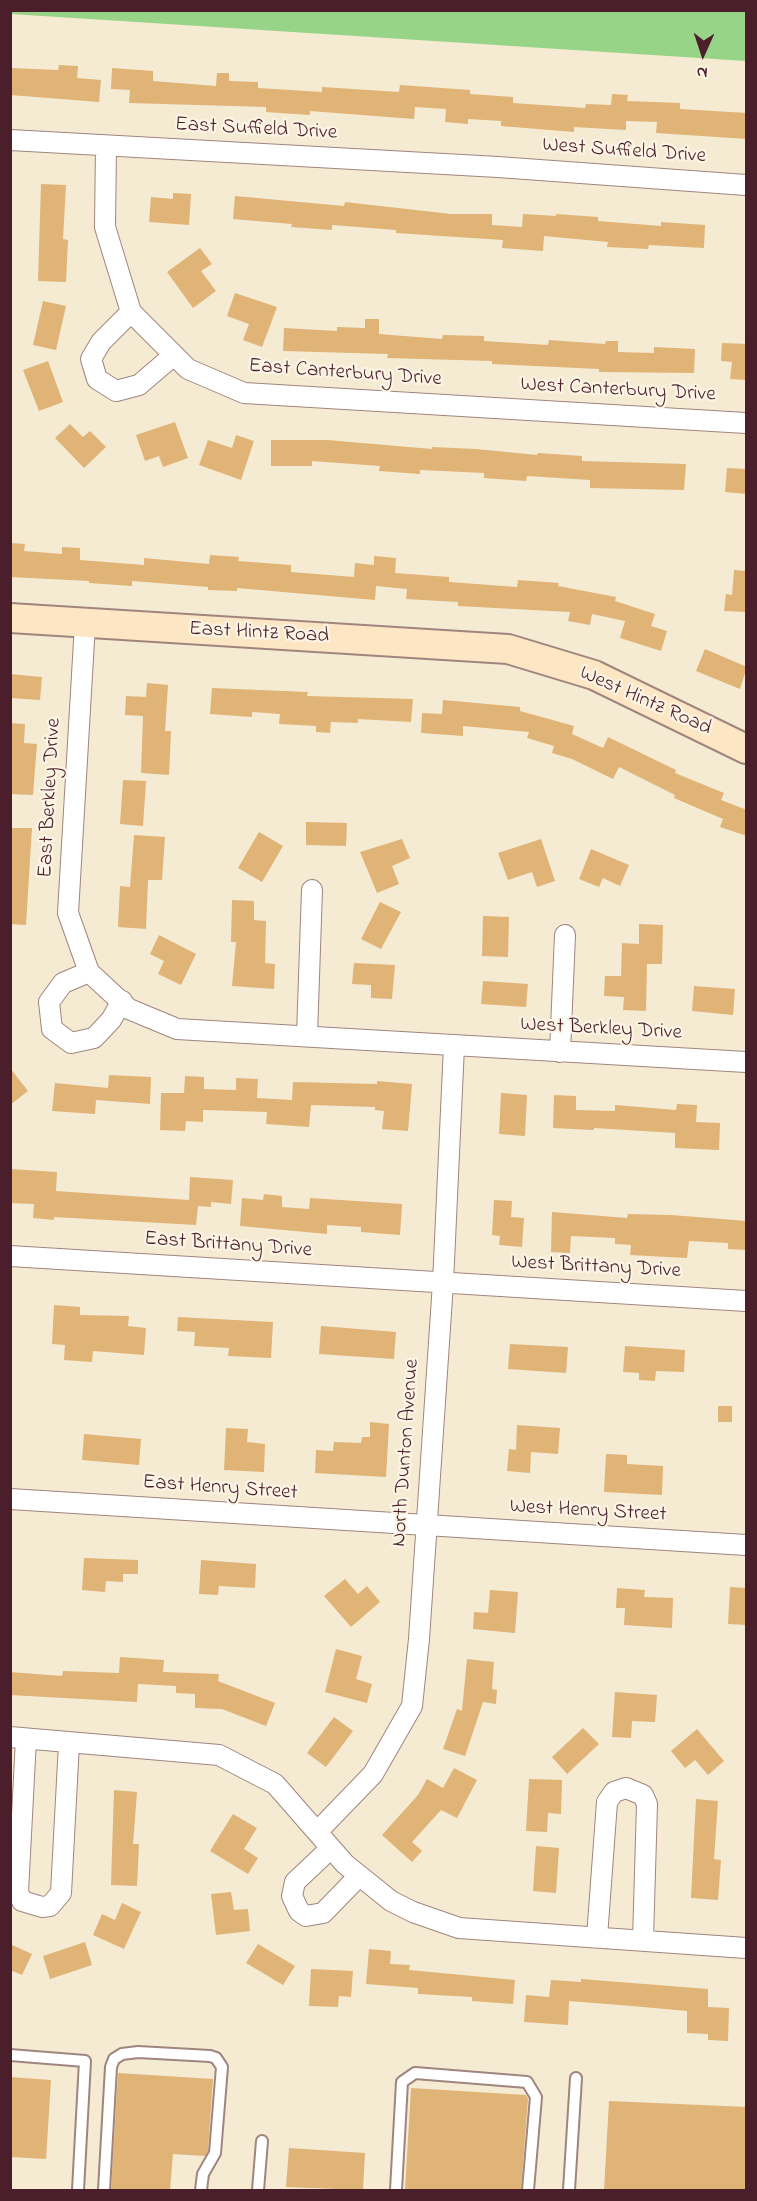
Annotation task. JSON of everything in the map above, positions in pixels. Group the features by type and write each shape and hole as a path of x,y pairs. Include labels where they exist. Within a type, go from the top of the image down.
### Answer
{"street":[{"name":"East Suffield Drive","path":"10,140 498,167"},
{"name":"East Canterbury Drive","path":"106,146 105,227 130,312 188,369 244,393 486,408"},
{"name":"West Suffield Drive","path":"498,167 747,185"},
{"path":"130,312 101,342 91,359 97,379 116,391 139,385 174,355"},
{"name":"West Canterbury Drive","path":"486,408 747,423"},
{"name":"East Hintz Road","path":"10,618 508,649"},
{"name":"East Berkley Drive","path":"85,624 68,913 89,972 129,1009 177,1029 307,1035 454,1046"},
{"name":"West Hintz Road","path":"508,649 594,675 747,749"},
{"path":"307,1035 312,890"},
{"path":"560,1052 565,935"},
{"path":"89,972 63,983 49,1002 52,1029 71,1043 94,1038 111,1020 122,1001"},
{"name":"West Berkley Drive","path":"454,1046 747,1062"},
{"name":"North Dunton Avenue","path":"318,1831 373,1774 412,1706 420,1639 443,1283 454,1046"},
{"name":"East Brittany Drive","path":"10,1256 443,1283"},
{"name":"West Brittany Drive","path":"443,1283 747,1301"},
{"name":"East Henry Street","path":"10,1499 426,1526"},
{"name":"West Henry Street","path":"426,1526 747,1545"},
{"path":"69,1743 61,1893 50,1906 35,1906 22,1900 18,1892 19,1738 219,1755 275,1784 358,1876 391,1902 412,1912 459,1928 747,1948"},
{"path":"597,1937 607,1802 614,1792 626,1788 643,1795 647,1804 643,1940"},
{"path":"331,1848 295,1882 292,1896 299,1911 306,1916 322,1913 358,1876"}],"lane":[{"path":"104,2190 111,2067 114,2059 122,2054 138,2052 210,2056 216,2058 222,2067 215,2153 203,2174 201,2190"},
{"path":"10,2055 85,2061 78,2190"},
{"path":"396,2190 402,2082 415,2073 527,2082 536,2097 528,2190"},
{"path":"569,2190 576,2078"},
{"path":"258,2190 262,2141"}],"green space":[{"path":"10,11 746,11 746,61 11,14"}],"building":[{"path":"59,65 78,66 77,78 101,80 99,102 10,95 10,68 58,70"},
{"path":"112,68 153,71 153,81 216,86 217,73 229,73 229,81 258,82 258,88 322,92 322,87 399,92 400,85 470,90 470,94 513,97 513,103 585,108 586,104 611,105 612,94 628,95 627,101 680,103 680,109 747,113 747,139 656,133 657,122 626,121 626,130 574,127 574,132 501,126 501,121 468,119 468,124 445,122 446,109 415,107 414,119 310,111 310,115 266,112 266,107 129,103 130,90 111,89"},
{"path":"41,184 66,185 63,239 68,240 66,282 38,281"},
{"path":"173,193 191,194 189,225 149,222 151,197 173,199"},
{"path":"235,196 344,206 345,202 451,214 492,214 492,225 522,227 523,214 598,217 598,221 661,226 661,222 705,225 704,248 649,245 648,249 607,247 608,242 544,236 543,251 502,248 503,240 396,233 396,230 332,225 332,230 291,227 292,224 233,219"},
{"path":"200,248 212,264 201,271 216,291 193,308 167,272"},
{"path":"235,293 277,307 262,347 243,340 249,324 227,316"},
{"path":"43,301 66,306 56,350 33,345"},
{"path":"365,319 379,319 379,334 442,339 443,335 484,336 484,341 548,345 549,340 605,344 606,341 618,341 618,352 654,353 654,347 695,349 694,373 599,372 599,369 492,364 492,361 387,358 388,354 283,351 284,328 337,331 337,327 365,328"},
{"path":"722,343 747,344 747,380 730,379 732,362 721,361"},
{"path":"48,361 63,402 39,411 23,370"},
{"path":"175,422 188,458 163,467 159,456 145,461 136,435"},
{"path":"70,424 83,437 90,431 106,447 84,468 55,438"},
{"path":"236,435 254,441 241,480 199,465 208,440 232,448"},
{"path":"271,440 327,440 432,449 432,447 476,449 537,455 538,453 582,456 582,461 686,464 684,490 590,488 590,480 527,476 526,481 484,478 484,473 420,470 420,474 379,471 380,466 312,461 312,466 271,466"},
{"path":"727,468 747,469 747,494 725,492"},
{"path":"10,543 25,544 24,551 62,554 62,547 80,548 80,560 144,565 144,558 209,564 210,555 239,557 238,561 291,565 291,572 354,577 355,563 374,565 374,556 396,558 395,573 449,577 449,582 517,587 518,580 559,583 558,586 616,597 615,601 655,614 651,626 667,631 661,651 620,638 625,621 592,614 590,625 568,621 570,612 458,606 458,602 406,599 407,589 376,586 375,600 237,588 237,591 208,590 208,587 132,581 132,586 89,583 89,581 10,577"},
{"path":"734,570 747,571 747,612 724,611 726,594 732,595"},
{"path":"705,649 747,667 740,689 696,671"},
{"path":"10,674 42,677 40,700 10,698"},
{"path":"147,683 168,685 165,731 171,731 169,775 141,773 143,716 125,715 126,696 146,697"},
{"path":"212,688 308,692 307,696 413,699 411,722 358,719 358,723 331,722 330,733 316,732 316,726 279,724 280,714 252,712 252,717 210,714"},
{"path":"443,700 520,707 520,711 574,726 572,734 603,748 608,737 676,770 675,773 724,793 721,800 747,810 747,836 720,827 723,819 674,798 675,795 619,767 613,779 572,759 552,753 554,746 527,738 529,732 463,726 463,736 421,733 422,713 442,714"},
{"path":"10,723 25,724 24,743 37,744 33,795 10,794"},
{"path":"123,780 146,781 143,826 120,824"},
{"path":"306,822 347,823 346,846 306,845"},
{"path":"10,828 32,828 26,925 10,924"},
{"path":"259,832 283,846 262,882 238,868"},
{"path":"134,835 165,837 162,880 148,880 146,929 118,927 120,886 130,887"},
{"path":"402,839 410,858 392,866 399,884 377,893 360,852"},
{"path":"541,839 555,881 537,887 532,872 508,880 498,853"},
{"path":"591,849 629,865 620,886 603,878 599,887 579,879"},
{"path":"232,900 254,901 254,920 266,921 265,963 275,964 274,989 232,986 236,942 231,942"},
{"path":"380,902 401,912 381,949 361,939"},
{"path":"483,916 509,917 508,957 482,956"},
{"path":"639,924 663,925 662,964 647,964 646,1011 623,1010 624,997 604,996 605,976 621,976 622,943 639,944"},
{"path":"159,935 196,954 181,985 158,974 164,961 150,954"},
{"path":"354,963 395,965 392,999 371,998 371,985 352,984"},
{"path":"483,981 528,984 526,1007 481,1004"},
{"path":"694,986 735,989 733,1015 692,1011"},
{"path":"10,1068 28,1091 10,1105"},
{"path":"109,1075 151,1077 150,1104 96,1100 95,1114 52,1111 55,1083 108,1088"},
{"path":"185,1076 204,1077 204,1089 236,1090 236,1078 258,1079 257,1098 292,1100 293,1082 377,1084 377,1081 412,1084 408,1131 382,1129 384,1111 375,1110 375,1107 311,1105 309,1127 266,1124 267,1112 203,1110 203,1122 186,1121 185,1131 160,1130 161,1093 184,1093"},
{"path":"501,1093 527,1095 525,1136 499,1134"},
{"path":"554,1095 576,1096 576,1110 615,1111 615,1105 676,1110 677,1104 697,1105 696,1122 720,1123 719,1150 675,1148 675,1133 553,1128"},
{"path":"10,1169 57,1172 56,1191 189,1200 190,1177 233,1180 231,1204 211,1202 211,1207 198,1206 196,1225 54,1217 54,1220 33,1218 34,1204 10,1203"},
{"path":"264,1194 282,1196 282,1207 309,1209 310,1198 402,1204 400,1235 361,1232 361,1227 327,1225 327,1234 240,1226 242,1198 263,1200"},
{"path":"494,1200 512,1201 511,1217 524,1218 522,1247 499,1245 500,1236 492,1235"},
{"path":"552,1212 627,1218 628,1214 671,1215 747,1221 747,1250 728,1249 728,1243 689,1241 687,1258 630,1255 631,1245 615,1244 615,1238 571,1236 570,1253 551,1252"},
{"path":"54,1305 80,1307 80,1315 129,1316 128,1326 146,1328 144,1355 93,1351 92,1362 64,1360 65,1345 52,1344"},
{"path":"178,1317 273,1322 271,1358 228,1356 229,1348 194,1346 195,1332 177,1331"},
{"path":"321,1326 396,1332 394,1359 319,1354"},
{"path":"510,1344 568,1347 566,1373 508,1369"},
{"path":"625,1346 685,1350 684,1372 656,1371 655,1381 639,1380 639,1373 623,1372"},
{"path":"718,1406 732,1406 732,1422 718,1422"},
{"path":"370,1422 389,1424 386,1477 315,1473 316,1450 333,1451 334,1442 361,1443 362,1437 370,1437"},
{"path":"517,1425 560,1428 558,1454 531,1452 530,1473 507,1471 509,1449 516,1450"},
{"path":"226,1428 248,1429 247,1442 265,1444 264,1472 224,1470"},
{"path":"84,1434 141,1439 139,1465 82,1460"},
{"path":"606,1454 627,1455 627,1464 663,1466 662,1495 604,1492"},
{"path":"84,1558 138,1560 138,1574 123,1574 123,1582 106,1581 105,1592 82,1590"},
{"path":"201,1560 256,1564 255,1588 219,1586 218,1595 199,1594"},
{"path":"345,1579 358,1594 367,1586 380,1602 351,1627 324,1596"},
{"path":"730,1587 747,1588 747,1625 728,1624"},
{"path":"617,1588 645,1590 644,1597 673,1598 672,1628 624,1625 625,1608 616,1608"},
{"path":"490,1590 518,1592 515,1633 473,1629 474,1612 488,1613"},
{"path":"336,1649 362,1656 356,1679 372,1684 367,1703 325,1692"},
{"path":"120,1657 164,1660 163,1672 219,1674 218,1681 275,1703 266,1726 222,1709 195,1708 195,1694 176,1693 176,1686 138,1684 137,1702 10,1695 10,1672 62,1676 63,1671 119,1673"},
{"path":"467,1659 494,1662 492,1689 497,1690 496,1704 483,1702 465,1756 443,1749 457,1709 462,1711"},
{"path":"615,1692 657,1695 655,1722 632,1721 631,1738 612,1737"},
{"path":"334,1717 353,1731 326,1767 307,1753"},
{"path":"583,1728 599,1744 567,1774 552,1757"},
{"path":"697,1729 724,1761 708,1775 695,1760 685,1768 671,1751"},
{"path":"454,1768 477,1780 457,1818 441,1810 412,1842 422,1851 412,1862 382,1835 418,1795 427,1779 443,1788"},
{"path":"529,1779 562,1780 561,1814 548,1813 547,1832 526,1831"},
{"path":"114,1790 137,1792 133,1844 139,1844 137,1886 111,1885"},
{"path":"696,1799 718,1801 714,1859 721,1860 718,1900 691,1898"},
{"path":"233,1814 257,1828 244,1849 258,1858 248,1874 210,1851"},
{"path":"536,1846 559,1848 556,1893 533,1891"},
{"path":"231,1892 234,1910 248,1909 250,1931 216,1935 211,1894"},
{"path":"122,1903 141,1912 124,1949 93,1935 102,1914 115,1920"},
{"path":"85,1942 92,1965 50,1979 43,1956"},
{"path":"10,1944 32,1954 22,1975 10,1970"},
{"path":"258,1944 295,1966 283,1985 246,1963"},
{"path":"369,1949 391,1951 390,1964 410,1965 409,1970 515,1980 513,2004 472,2001 472,1997 418,1994 418,1988 366,1984"},
{"path":"311,1969 353,1971 351,1997 339,1996 338,2007 309,2006"},
{"path":"581,1979 708,1989 708,2007 729,2008 728,2041 708,2040 708,2034 687,2033 687,2011 569,2001 568,2025 524,2022 526,1995 549,1997 551,1980 581,1982"},
{"path":"118,2073 213,2079 208,2151 205,2156 173,2154 170,2190 111,2190"},
{"path":"10,2077 51,2080 46,2159 10,2157"},
{"path":"411,2088 526,2095 528,2099 521,2190 405,2190"},
{"path":"609,2101 747,2107 747,2190 604,2190"},
{"path":"289,2148 365,2153 363,2190 286,2187"}]}
